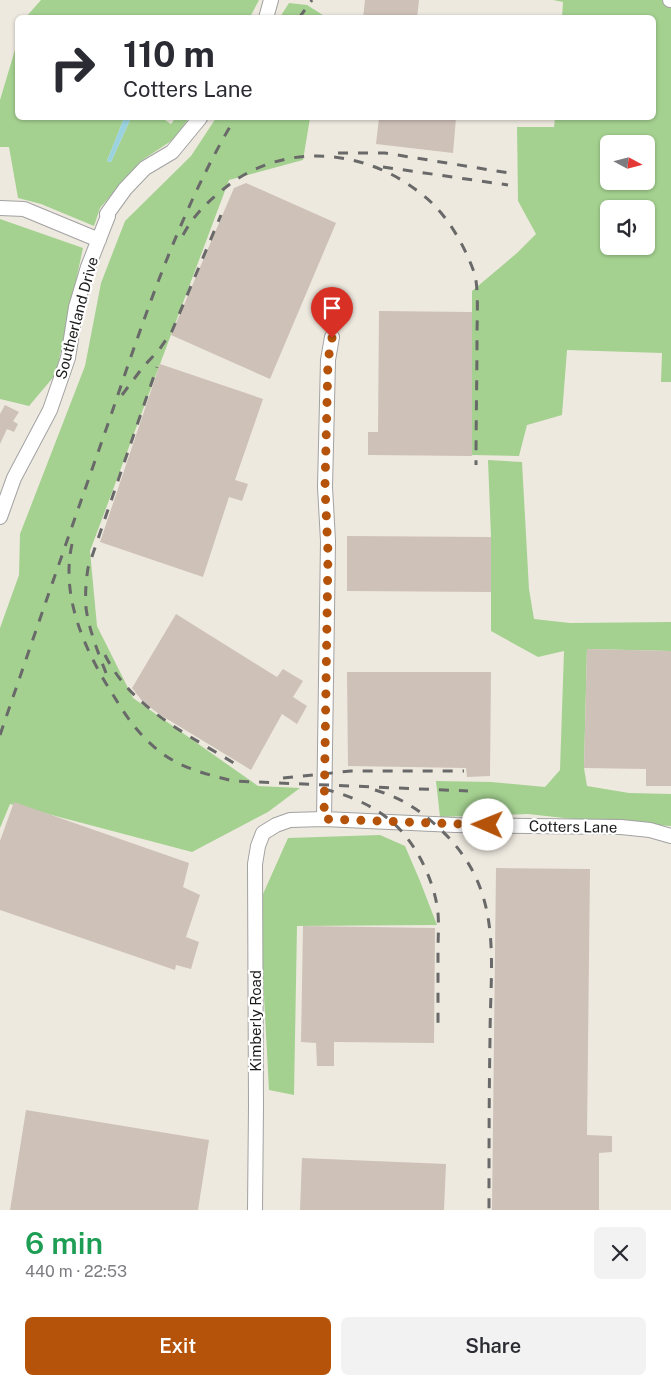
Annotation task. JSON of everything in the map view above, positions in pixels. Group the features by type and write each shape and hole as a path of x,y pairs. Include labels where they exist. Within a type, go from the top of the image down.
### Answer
{"street":[{"path":"267,15 271,0"},
{"name":"Southerland Drive","path":"0,517 14,478 50,410 68,358 76,308 88,267 108,216 107,214 124,189 145,168 172,152 198,120"},
{"path":"0,208 24,209 99,240"},
{"path":"324,819 328,549 325,487 328,360 332,338"},
{"name":"Cotters Lane","path":"263,833 276,824 290,820 324,819 455,825 621,827 650,830 671,836"},
{"name":"Kimberly Road","path":"255,1210 255,864 258,846 263,833"}],"green space":[{"path":"41,0 259,0 251,15 28,15"},
{"path":"553,0 666,0 671,3 671,382 661,382 662,353 567,350 562,415 527,425 519,456 472,455 472,291 517,253 536,234 518,201 517,127 554,127 555,120 656,120 656,15 562,15 563,2"},
{"path":"289,3 307,5 323,15 281,15"},
{"path":"15,50 15,120 123,120 107,161 111,162 130,120 165,120 171,124 174,120 188,120 174,139 141,161 100,208 94,226 41,204 18,198 9,147 0,147 0,100"},
{"path":"215,120 310,120 303,160 229,180 90,551 97,626 133,698 258,786 300,788 268,812 192,852 10,804 0,828 0,628 19,575 20,534 85,366 101,283 125,221 191,156"},
{"path":"0,219 83,248 56,374 29,406 0,399"},
{"path":"488,460 522,462 529,589 534,619 570,623 671,622 671,651 587,649 584,768 587,786 629,793 671,794 671,826 600,822 528,814 440,817 436,781 491,782 545,787 560,770 564,651 538,657 491,631 491,537"},
{"path":"380,835 405,846 437,925 297,926 294,1095 269,1090 259,903 288,838"}],"water":[{"path":"123,120 130,120 111,162 107,161"}],"building":[{"path":"365,0 419,0 417,15 363,15"},
{"path":"379,120 456,120 453,153 376,144"},
{"path":"246,183 336,223 270,379 171,335 234,188"},
{"path":"379,311 472,312 472,456 368,455 368,432 378,432"},
{"path":"160,364 263,399 235,480 248,484 242,501 229,497 203,577 100,542"},
{"path":"5,405 19,412 13,421 18,424 14,432 7,429 0,444 0,414"},
{"path":"347,536 491,537 491,592 347,591"},
{"path":"176,614 277,677 283,669 303,681 293,697 307,706 297,724 282,714 251,770 159,714 143,702 132,688"},
{"path":"587,649 671,651 671,786 646,786 646,769 584,768"},
{"path":"347,672 491,672 490,776 467,777 466,768 348,766"},
{"path":"14,802 189,863 183,887 200,895 186,937 199,942 191,969 176,965 175,970 0,910 0,841"},
{"path":"496,868 590,869 587,1135 612,1136 612,1152 599,1153 599,1210 492,1210"},
{"path":"303,926 435,928 434,1043 334,1042 334,1066 317,1066 316,1043 301,1042"},
{"path":"26,1110 209,1140 198,1210 10,1210"},
{"path":"302,1158 446,1164 444,1210 300,1210"}],"railway":[{"path":"301,15 312,0"},
{"path":"0,735 149,305 180,228 215,154 234,120"},
{"path":"338,153 385,153 509,173"},
{"path":"183,235 204,206 242,176 267,164 292,158 319,156 345,159 371,166 396,177 419,192 437,208 452,228 459,239 476,278 476,465"},
{"path":"383,167 508,185"},
{"path":"122,395 172,331 221,215"},
{"path":"106,673 87,616 86,583 88,568 157,367"},
{"path":"72,544 69,564 70,585 73,605 85,644 104,681 129,720 146,739 167,757 194,770 233,781 468,791"},
{"path":"105,655 116,674 146,705 181,731 237,765"},
{"path":"283,778 351,771 464,771"},
{"path":"324,789 360,801 385,816 401,830 423,863 433,889 438,913 438,1032"},
{"path":"375,790 410,805 440,829 461,852 475,876 484,901 489,926 491,953 489,1210"}],"route":[{"path":"332,338 328,360 325,487 328,553 324,819 488,825"}]}
